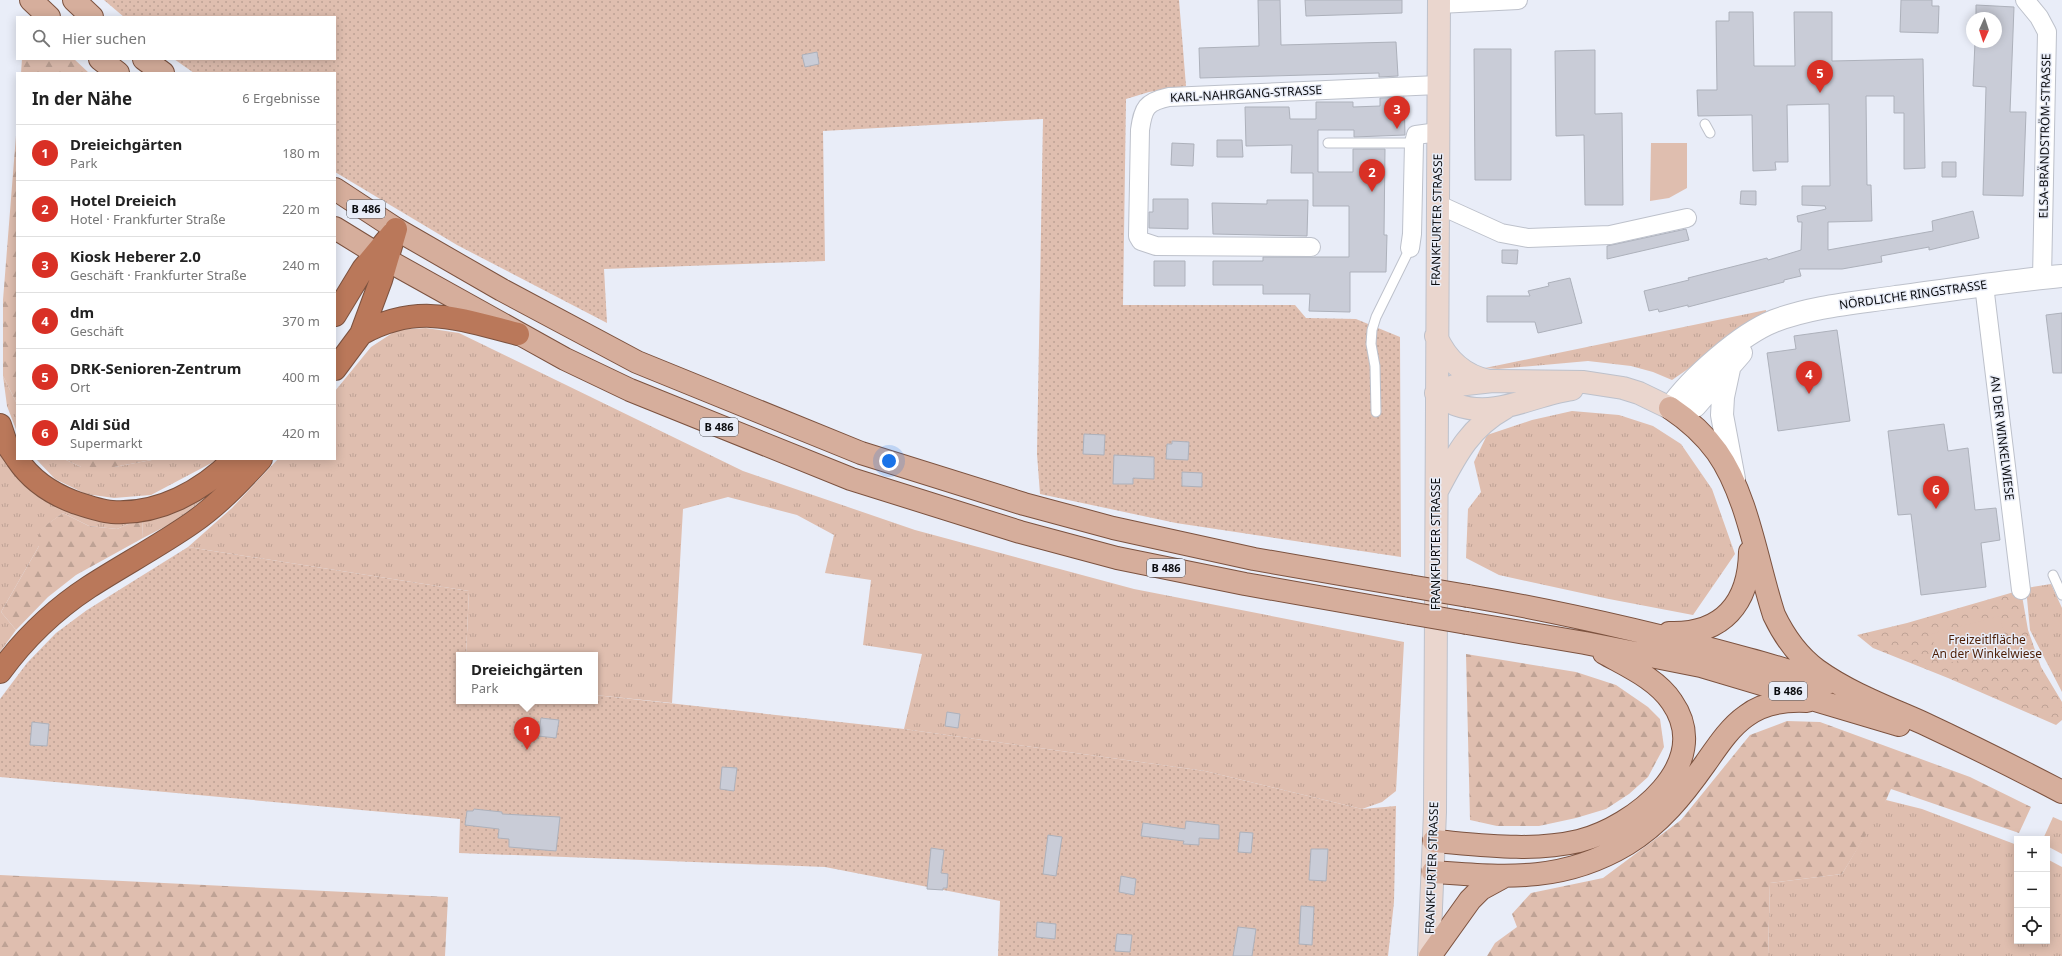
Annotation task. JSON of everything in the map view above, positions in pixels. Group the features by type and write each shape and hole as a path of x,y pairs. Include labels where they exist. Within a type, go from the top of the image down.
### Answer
{"highway":[{"path":"336,368 361,334 382,257 396,229"},
{"path":"336,313 352,285 382,257"},
{"path":"361,334 396,319 425,315 463,320 518,334"},
{"path":"0,425 6,443 16,458"},
{"path":"18,460 37,483 61,497 87,506 112,512 135,512 158,507 173,501 203,485 233,460"},
{"path":"0,672 23,644 61,607 88,588 192,523 246,476 260,460"}],"main road":[{"path":"31,0 48,16"},
{"path":"74,0 91,16"},
{"name":"FRANKFURTER STRASSE","path":"1429,956 1434,841 1439,2"},
{"path":"101,60 117,72"},
{"path":"145,60 162,72"},
{"name":"B 486","path":"336,190 396,229 502,290 637,362 861,453 1017,502 1113,528 1254,559 1543,609 1619,626 1750,659 1849,689"},
{"name":"B 486","path":"336,229 382,257 565,359 645,396 784,453 851,479 927,504 1020,532 1117,558 1245,584 1585,643 1701,666 1822,701 1987,753"},
{"name":"B 486","path":"1436,336 1442,350 1464,371 1481,379 1493,381"},
{"name":"B 486","path":"1436,393 1457,385 1493,381 1584,382 1606,385 1639,393 1670,408 1703,435 1720,458 1736,490 1769,600 1780,628 1802,658 1817,670 1849,689 1987,753 2057,789"},
{"name":"B 486","path":"1436,393 1455,405 1467,408 1490,409 1509,406 1569,389 1606,385"},
{"name":"B 486","path":"1436,493 1458,451 1470,436 1492,416 1509,406"},
{"path":"1619,626 1670,633 1682,632 1707,626 1722,618 1738,602 1744,591 1749,571 1750,535"},
{"path":"1434,841 1502,846 1557,845 1580,840 1617,826 1658,794 1671,780 1681,759 1684,740 1682,722 1672,701 1658,688 1634,670 1585,643"},
{"path":"1433,872 1503,877 1540,875 1565,870 1607,855 1628,844 1662,818 1691,784 1726,736 1746,715 1763,706 1799,700 1822,701"},
{"path":"1429,956 1470,900 1481,889 1503,877"}],"street":[{"path":"1439,2 1518,0"},
{"name":"ELSA-BRÄNDSTRÖM-STRASSE","path":"2025,0 2040,17 2047,32 2052,277"},
{"name":"KARL-NAHRGANG-STRASSE","path":"1311,247 1156,246 1140,241 1138,236 1140,130 1146,106 1154,101 1168,98 1438,85"},
{"path":"1414,144 1416,135 1438,132"},
{"name":"FRANKFURTER STRASSE","path":"1410,248 1412,234 1414,144"},
{"path":"1437,204 1501,233 1528,238 1610,235 1687,218"},
{"name":"NÖRDLICHE RINGSTRASSE","path":"1670,408 1685,389 1710,365 1751,334 1780,319 1825,308 1984,285 2052,277"},
{"name":"AN DER WINKELWIESE","path":"1984,285 2021,590"},
{"name":"NÖRDLICHE RINGSTRASSE","path":"1670,408 1686,409 1695,406 1766,326"},
{"path":"1730,367 1723,397 1722,415 1736,490"}],"lane":[{"path":"1705,124 1710,133"},
{"path":"1328,143 1414,144"},
{"path":"1376,412 1376,366 1371,344 1372,330 1376,317 1410,248"},
{"path":"2053,576 2062,595"}],"green space":[{"path":"104,0 1179,0 1186,86 1149,92 1126,99 1123,305 1295,305 1306,318 1356,319 1400,337 1401,557 1176,523 1040,494 1037,454 1043,119 823,131 825,261 604,269 607,323 457,245 336,173 336,72 193,72 175,60 336,60 336,16 123,16"},
{"path":"22,60 75,60 88,72 21,72"},
{"path":"16,136 16,402 3,376 3,300"},
{"path":"1651,143 1687,143 1687,188 1669,198 1650,201"},
{"path":"1766,310 1766,315 1672,380 1653,372 1631,366 1588,361 1498,369 1485,368"},
{"path":"426,328 459,333 743,471 915,530 1134,589 1404,642 1396,791 1382,802 1362,809 1205,771 904,729 922,654 863,645 871,580 825,573 834,535 797,515 728,497 683,509 672,703 598,695 598,652 466,652 469,591 188,547 232,508 277,460 336,460 336,390 371,347 397,330"},
{"path":"3,376 16,402 16,429 7,406"},
{"path":"1572,411 1619,415 1653,426 1681,444 1712,489 1735,554 1693,615 1609,599 1499,575 1466,558 1468,509 1481,492 1474,462 1487,435 1532,420"},
{"path":"0,453 23,484 51,503 104,517 220,486 174,522 143,538 142,518 117,529 89,526 63,513 40,530 39,546 1,612 16,630 0,652"},
{"path":"37,460 66,460 81,467 114,467 152,460 217,460 151,495 114,498 86,494 55,479"},
{"path":"66,460 152,460 114,467 81,467"},
{"path":"63,513 89,526 117,529 142,518 143,538 76,575 48,597 16,630 1,612 39,546 39,530"},
{"path":"188,547 469,591 466,652 456,652 456,704 598,704 598,695 904,729 1205,771 1362,809 1396,806 1394,902 1388,956 998,956 1000,901 825,867 459,853 460,819 0,777 0,699 27,663 56,633 87,610"},
{"path":"2051,584 2062,608 2062,692 2030,630 2026,588"},
{"name":"Freizeitlfläche An der Winkelwiese","path":"2021,590 2028,630 2041,667 2062,702 2062,720 2056,725 1948,678 1873,648 1857,635 1907,623"},
{"path":"2000,616 2008,648 1940,665 1931,634"},
{"path":"1466,654 1576,672 1616,685 1648,707 1660,719 1664,747 1648,777 1629,794 1606,809 1576,818 1539,826 1497,826 1470,820"},
{"path":"1787,721 1820,722 1970,777 2031,807 2019,833 1891,789 1883,807 1842,874 1770,883 1768,956 1487,956 1495,943 1517,927 1512,914 1531,893 1603,878 1681,820 1750,735"},
{"path":"1886,800 1922,809 2014,844 2014,944 2050,944 2050,861 2062,867 2062,956 1768,956 1770,883 1842,874"},
{"path":"2053,817 2062,821 2062,854 2050,848 2050,836 2044,836"},
{"path":"0,875 448,897 445,956 0,956"}],"building":[{"path":"1258,0 1280,0 1281,45 1396,42 1398,76 1379,77 1379,73 1200,78 1199,48 1259,46"},
{"path":"1305,0 1402,0 1402,13 1306,16"},
{"path":"1901,0 1932,0 1932,6 1939,6 1938,33 1900,32"},
{"path":"1976,5 2014,7 2010,112 2026,112 2023,196 1983,195 1986,87 1973,86 1975,48 2002,48 2002,12 1976,12"},
{"path":"1729,12 1753,12 1754,66 1795,66 1794,12 1832,12 1832,61 1923,59 1925,168 1904,169 1904,113 1894,113 1894,96 1866,96 1867,185 1871,185 1872,221 1828,222 1828,250 1933,231 1932,221 1973,211 1979,238 1929,250 1929,247 1881,256 1882,262 1842,269 1799,269 1801,276 1784,280 1784,282 1688,307 1688,305 1659,312 1658,309 1649,311 1644,291 1689,280 1688,278 1767,258 1768,260 1801,250 1802,222 1798,222 1797,216 1826,209 1825,206 1802,205 1802,186 1830,186 1829,104 1787,105 1788,162 1775,162 1776,170 1753,171 1752,115 1698,116 1697,90 1717,90 1716,21 1729,21"},
{"path":"1474,49 1511,49 1511,180 1475,180"},
{"path":"1595,50 1595,114 1622,113 1623,205 1585,205 1584,135 1556,136 1555,51"},
{"path":"817,52 819,64 805,67 802,55"},
{"path":"1404,97 1405,135 1354,137 1354,130 1318,130 1318,172 1353,172 1353,149 1385,149 1384,235 1387,235 1386,272 1350,272 1350,312 1309,311 1310,294 1263,294 1263,285 1213,285 1213,261 1263,261 1263,257 1349,257 1349,206 1313,206 1313,173 1291,173 1292,145 1246,146 1245,107 1289,107 1290,119 1316,119 1316,102 1353,102 1353,107 1380,106 1380,98"},
{"path":"1217,140 1242,140 1243,157 1217,157"},
{"path":"1172,143 1194,144 1193,166 1171,165"},
{"path":"1942,162 1956,162 1956,177 1942,177"},
{"path":"1741,191 1756,191 1756,205 1740,204"},
{"path":"1153,199 1188,199 1188,229 1149,228 1149,212 1153,212"},
{"path":"1267,200 1308,200 1307,236 1213,234 1212,203 1267,204"},
{"path":"1686,229 1689,240 1607,259 1607,246"},
{"path":"1502,250 1518,250 1517,264 1502,263"},
{"path":"1154,261 1185,261 1185,286 1154,286"},
{"path":"1570,278 1582,323 1538,333 1535,322 1487,322 1487,296 1530,296 1528,291 1549,286 1548,283"},
{"path":"2062,313 2062,373 2053,373 2046,315"},
{"path":"1837,330 1850,421 1778,431 1767,353 1796,349 1794,336"},
{"path":"1944,424 1948,451 1968,448 1975,510 1996,508 2000,540 1981,543 1986,587 1921,595 1911,514 1898,515 1888,431"},
{"path":"1084,434 1105,435 1104,455 1083,454"},
{"path":"1172,441 1189,442 1188,460 1166,459 1167,444 1172,444"},
{"path":"1114,455 1154,457 1154,479 1133,478 1133,484 1113,484"},
{"path":"1182,472 1202,473 1202,487 1182,486"},
{"path":"947,712 960,714 958,728 945,726"},
{"path":"541,718 559,720 556,738 538,736"},
{"path":"32,722 49,724 47,746 30,745"},
{"path":"722,767 737,768 734,791 720,789"},
{"path":"474,809 502,812 502,814 560,817 556,851 509,847 509,839 498,838 499,829 465,825 467,811 473,811"},
{"path":"1186,821 1219,825 1219,839 1199,838 1199,845 1183,844 1184,841 1141,836 1143,823 1185,829"},
{"path":"1240,832 1253,833 1251,853 1238,852"},
{"path":"1048,835 1062,837 1056,876 1043,874"},
{"path":"931,848 944,850 941,873 948,874 947,888 943,888 943,890 927,889"},
{"path":"1311,849 1328,849 1326,881 1309,880"},
{"path":"1121,876 1136,879 1134,895 1119,892"},
{"path":"1301,906 1314,907 1312,945 1299,944"},
{"path":"1037,922 1056,924 1055,939 1036,937"},
{"path":"1238,927 1256,929 1252,956 1233,956"},
{"path":"1117,934 1132,935 1130,952 1115,951"}],"place":[{"name":"DRK-Senioren-Zentrum","path":"1820,93"},
{"name":"Kiosk Heberer 2.0","path":"1397,129"},
{"name":"Hotel Dreieich","path":"1372,192"},
{"name":"dm","path":"1809,394"},
{"name":"Aldi Süd","path":"1936,509"},
{"name":"Dreieichgärten","path":"527,750"}]}
